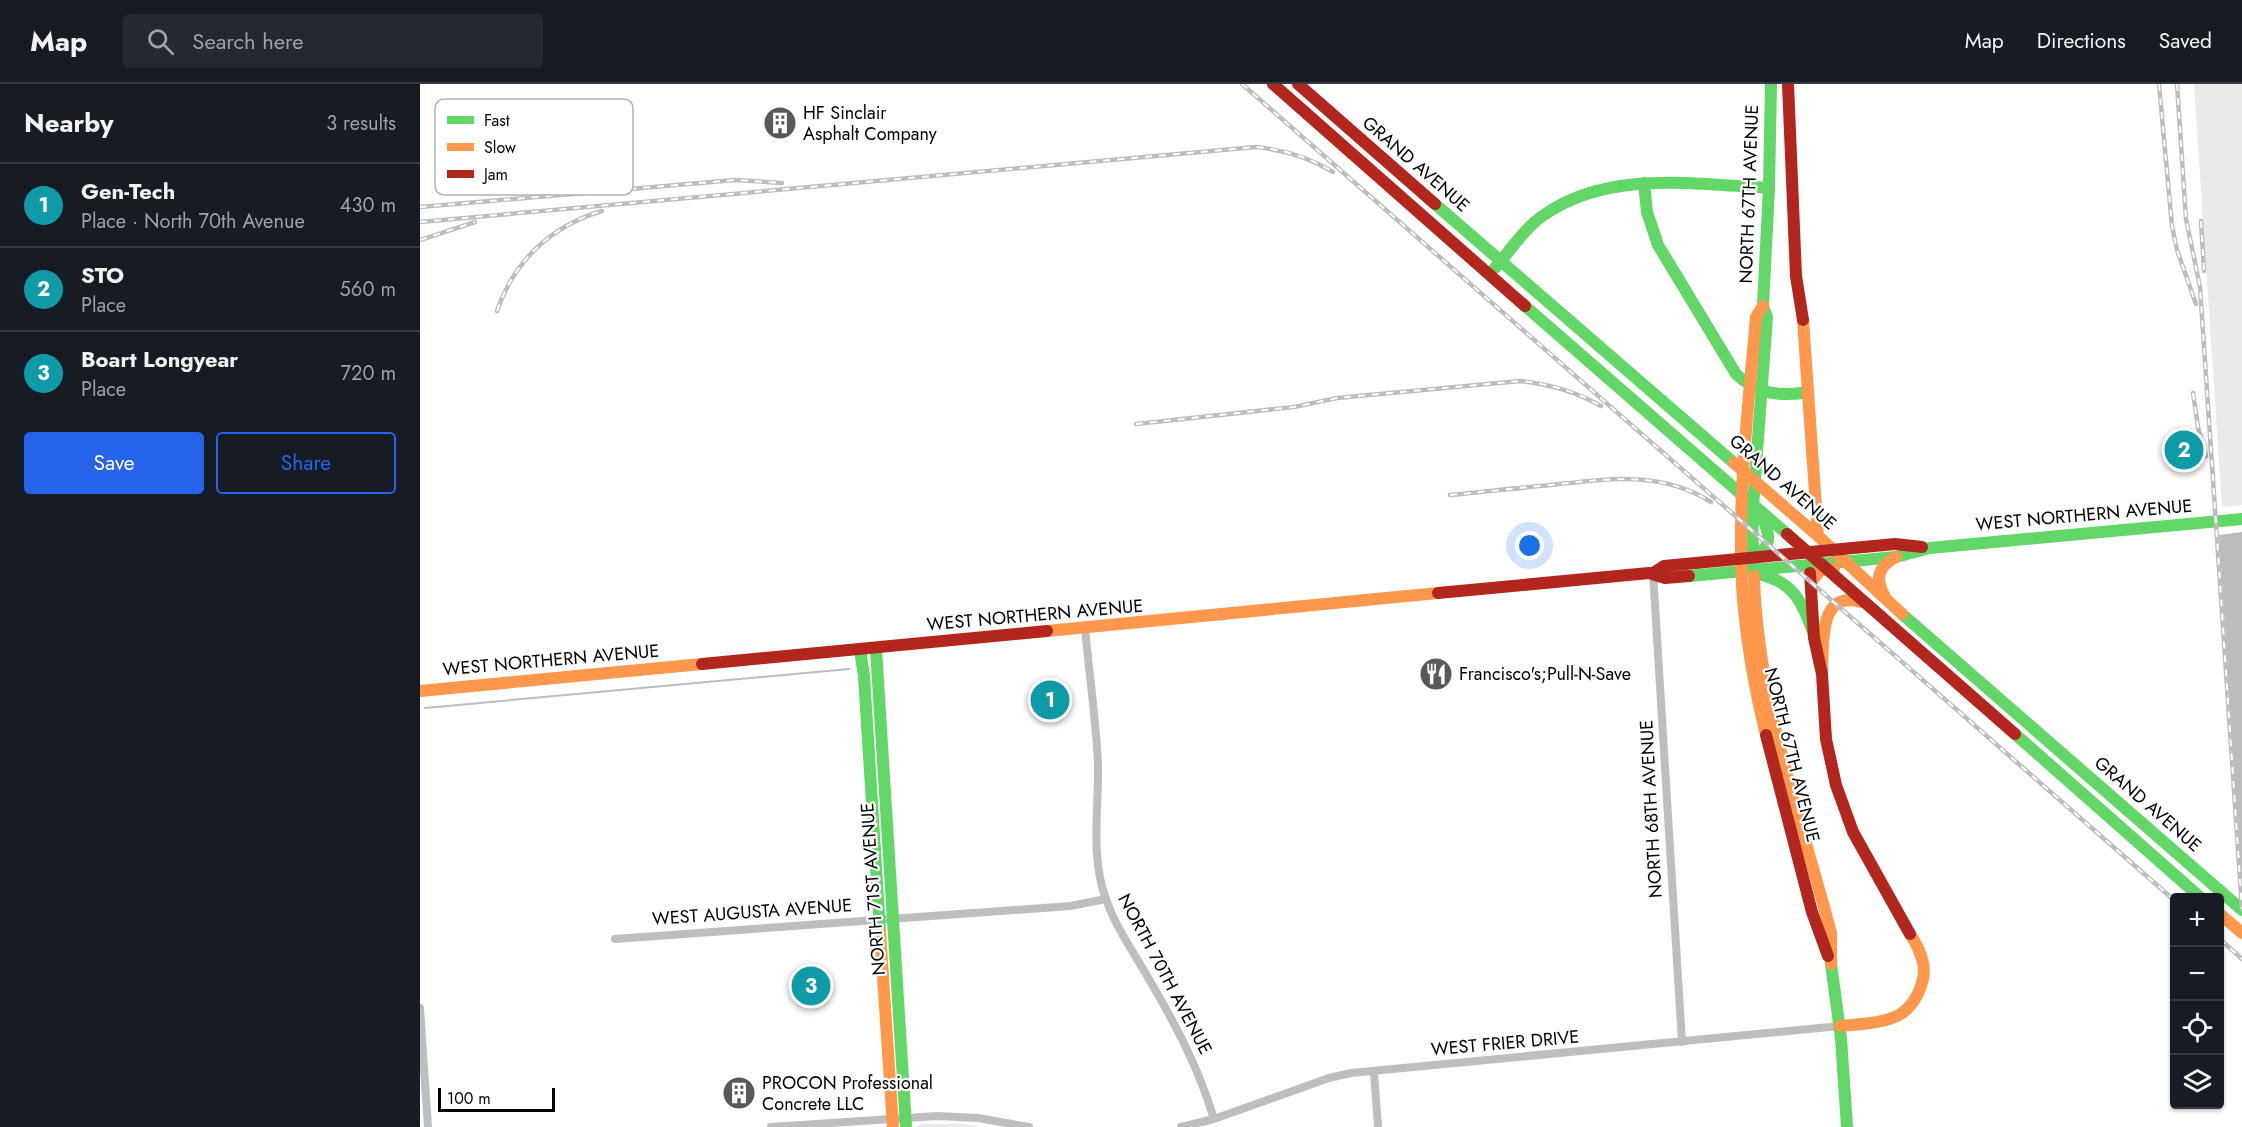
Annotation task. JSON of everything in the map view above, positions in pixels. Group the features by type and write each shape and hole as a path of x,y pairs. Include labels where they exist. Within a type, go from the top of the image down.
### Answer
{"main road":[{"name":"GRAND AVENUE","path":"1273,84 1489,275 1810,552 1820,566 1867,604 2196,893"},
{"name":"GRAND AVENUE","path":"1298,84 1500,262 1818,536 1886,600 2238,907"},
{"name":"NORTH 67TH AVENUE","path":"1754,652 1752,520 1767,317 1763,306 1771,84"},
{"name":"NORTH 67TH AVENUE","path":"1788,84 1796,276 1802,305 1818,536"},
{"path":"1322,127 1333,114"},
{"path":"1489,275 1531,226 1558,205 1597,190 1644,183 1769,188"},
{"path":"1644,183 1647,213 1658,245 1736,374 1743,382 1762,392 1786,395 1808,392"},
{"name":"NORTH 67TH AVENUE","path":"1763,306 1756,317 1740,537 1754,652 1831,933 1830,960 1840,1026 1847,1127"},
{"path":"1744,496 1767,524 1769,534 1763,552 1748,558"},
{"name":"WEST NORTHERN AVENUE","path":"1653,573 1665,578 1820,566 1896,557 1930,548 2242,519"},
{"path":"1794,567 1806,559 1818,536"},
{"name":"WEST NORTHERN AVENUE","path":"420,691 1653,573 1664,566 1810,552 1895,544 1930,548"},
{"path":"1886,600 1880,590 1878,575 1883,564 1896,557"},
{"path":"1820,566 1857,572"},
{"name":"NORTH 67TH AVENUE","path":"1820,566 1811,582 1813,632 1822,674 1826,739 1844,808 1871,867 1917,945 1924,966 1920,990 1912,1004 1898,1016 1881,1021 1840,1026"},
{"path":"1731,573 1770,576 1785,583 1802,603 1813,632"},
{"path":"1822,674 1825,624 1829,612 1836,604 1844,600 1855,600 1867,604"},
{"name":"NORTH 71ST AVENUE","path":"876,649 906,1122"},
{"name":"NORTH 71ST AVENUE","path":"860,650 864,676 892,1122"},
{"path":"2224,914 2238,907"},
{"path":"2224,918 2242,933"},
{"path":"887,1038 900,1037"}],"street":[{"name":"NORTH 68TH AVENUE","path":"1653,573 1682,1042"},
{"name":"NORTH 70TH AVENUE","path":"1085,628 1098,761 1097,856 1106,898 1120,930 1192,1058 1203,1083 1214,1119"},
{"name":"WEST AUGUSTA AVENUE","path":"615,939 1070,906 1106,898"},
{"path":"420,1008 428,1127"},
{"name":"WEST FRIER DRIVE","path":"1181,1127 1214,1119 1329,1078 1351,1073 1840,1026"},
{"path":"1374,1072 1378,1127"},
{"path":"771,1127 906,1122 962,1117 1029,1127"}],"shaded area":[{"path":"2194,84 2242,84 2242,505 2222,507"},
{"path":"2242,532 2242,892 2219,535"},
{"path":"921,1124 965,1124 983,1127 916,1127"}],"waterway":[{"path":"425,708 849,669"}],"railway":[{"path":"1242,84 2170,896"},
{"path":"2159,84 2172,226 2177,250 2196,304"},
{"path":"2177,84 2186,219 2200,287 2242,909"},
{"path":"420,222 1256,147 1296,155 1333,172"},
{"path":"633,189 735,180 782,183"},
{"path":"420,207 560,195"},
{"path":"497,311 513,276 537,248 566,226 602,211"},
{"path":"2201,221 2204,271"},
{"path":"420,240 475,222"},
{"path":"1136,424 1294,407 1337,398 1520,381 1562,389 1601,406"},
{"path":"2193,393 2198,427 2206,456"},
{"path":"1450,495 1633,479 1672,485 1711,502"},
{"path":"2224,943 2242,959"}],"traffic: fast":[{"path":"1754,576 1752,520 1767,317 1763,306 1771,84"},
{"path":"1644,183 1647,212 1658,245 1736,374 1761,390 1778,394 1808,392"},
{"path":"1495,268 1534,222 1566,202 1594,192 1651,183 1769,188"},
{"path":"1435,204 1734,463"},
{"path":"1525,306 1787,534"},
{"path":"1748,558 1762,551 1768,541 1767,529 1760,515"},
{"path":"1689,576 1896,557 1930,548 2242,519"},
{"path":"1757,574 1779,581 1794,594 1805,611 1813,632"},
{"path":"1902,614 2242,910"},
{"path":"876,649 906,1127"},
{"path":"860,650 864,676 880,931"},
{"path":"2015,734 2195,893"},
{"path":"1831,964 1841,1038 1847,1127"}],"traffic: slow":[{"path":"1763,306 1756,317 1744,458 1741,565 1747,634 1766,735"},
{"path":"1803,320 1818,536"},
{"path":"1734,463 1818,536 1902,614"},
{"path":"1885,597 1880,585 1880,574 1885,565 1896,557"},
{"path":"1811,582 1820,571 1834,568"},
{"path":"1754,576 1763,667 1782,756 1831,933 1831,964"},
{"path":"1047,631 1438,593"},
{"path":"1822,674 1825,625 1832,608 1845,601 1866,603"},
{"path":"420,691 702,664"},
{"path":"2224,917 2242,933"},
{"path":"880,931 893,1127"},
{"path":"1840,1026 1885,1020 1899,1015 1910,1006 1921,985 1924,970 1920,952 1910,934"}],"traffic: jam":[{"path":"1273,84 1525,306"},
{"path":"1298,84 1435,204"},
{"path":"1788,84 1796,276 1803,320"},
{"path":"1787,534 2015,734"},
{"path":"1653,573 1664,566 1895,544 1922,547"},
{"path":"1438,593 1649,573 1665,578 1689,576"},
{"path":"1810,573 1814,638 1822,674 1826,739 1836,785 1853,832 1910,934"},
{"path":"702,664 1047,631"},
{"path":"1766,735 1812,912 1828,956"}],"place":[{"name":"HF Sinclair Asphalt Company","path":"780,123"},
{"name":"STO","path":"2184,450"},
{"name":"Francisco's;Pull-N-Save","path":"1436,674"},
{"name":"Gen-Tech","path":"1050,700"},
{"name":"Boart Longyear","path":"811,986"},
{"name":"PROCON Professional Concrete LLC","path":"739,1093"}]}
